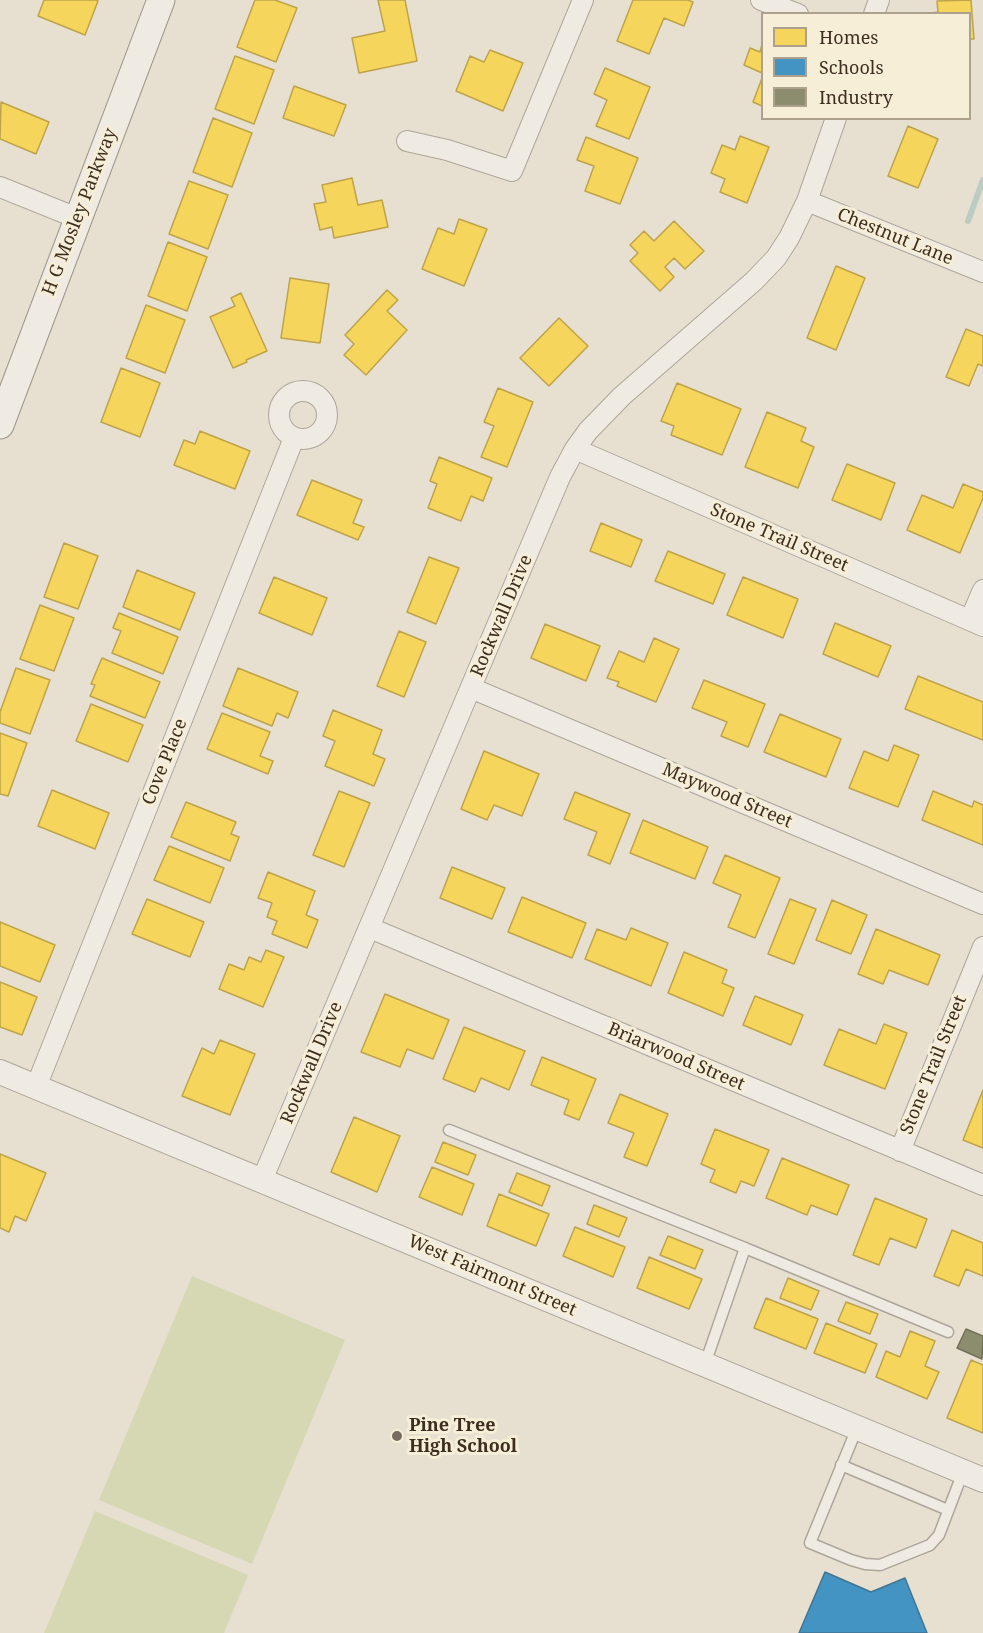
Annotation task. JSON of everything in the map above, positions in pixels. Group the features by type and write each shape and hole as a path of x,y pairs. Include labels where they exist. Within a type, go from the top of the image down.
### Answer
{"main road":[{"name":"H G Mosley Parkway","path":"0,424 161,0"}],"street":[{"path":"407,141 447,150 512,171 583,0"},
{"path":"760,0 793,12"},
{"name":"Rockwall Drive","path":"262,1180 560,477 575,449 588,431 622,396 776,258 789,238 807,201 835,120"},
{"path":"0,187 78,219"},
{"name":"Chestnut Lane","path":"807,201 983,272"},
{"name":"Cove Place","path":"36,1087 294,438"},
{"name":"Stone Trail Street","path":"575,449 976,623"},
{"path":"976,623 983,590"},
{"name":"Maywood Street","path":"471,688 983,904"},
{"name":"Briarwood Street","path":"370,928 983,1185"},
{"name":"Stone Trail Street","path":"900,1151 983,946"},
{"name":"West Fairmont Street","path":"0,1071 973,1476"}],"lane":[{"path":"449,1130 948,1332"},
{"path":"705,1364 745,1248"},
{"path":"857,1427 810,1543 859,1563 872,1565 888,1563 923,1548 935,1540 948,1510 973,1476"},
{"path":"841,1466 948,1510"}],"green space":[{"path":"192,1276 345,1340 252,1564 99,1500"},
{"path":"95,1511 248,1575 224,1633 44,1633"}],"building: Homes":[{"path":"44,0 98,1 85,35 38,16"},
{"path":"255,0 275,0 297,8 276,62 237,47"},
{"path":"378,0 405,0 417,61 359,73 352,38 385,31"},
{"path":"633,0 688,0 693,2 684,26 664,18 649,54 617,41"},
{"path":"971,0 974,39 971,39 971,12 938,12 937,1"},
{"path":"750,48 760,52 761,48 761,73 744,65"},
{"path":"490,50 523,63 503,111 456,91 470,56 484,62"},
{"path":"235,56 274,70 254,124 215,109"},
{"path":"605,68 650,87 629,139 596,126 607,100 594,94"},
{"path":"761,81 761,106 753,102"},
{"path":"294,86 346,105 334,136 283,118"},
{"path":"1,102 49,122 36,154 0,139"},
{"path":"213,118 252,133 232,187 193,172"},
{"path":"908,126 938,139 918,188 888,176"},
{"path":"740,136 769,147 747,203 720,192 725,179 711,173 722,145 735,150"},
{"path":"586,137 638,158 620,204 585,191 594,166 577,160"},
{"path":"352,178 358,205 382,200 388,227 334,238 332,227 320,230 314,204 326,202 322,185"},
{"path":"189,181 228,195 208,249 169,234"},
{"path":"459,219 487,229 464,286 422,269 438,228 454,234"},
{"path":"674,221 704,251 685,269 674,258 665,267 674,277 660,291 630,261 638,253 630,245 644,231 654,241"},
{"path":"168,242 207,257 187,311 148,296"},
{"path":"836,266 865,278 836,350 807,338"},
{"path":"290,278 329,284 320,343 281,338"},
{"path":"387,290 398,300 387,311 407,330 366,375 344,355 354,344 345,335"},
{"path":"241,293 267,351 233,368 210,317 235,306 231,298"},
{"path":"146,305 185,320 165,373 126,358"},
{"path":"559,318 588,346 549,386 520,358"},
{"path":"966,329 983,336 983,366 978,364 969,386 946,377"},
{"path":"121,368 160,383 140,437 101,422"},
{"path":"677,383 741,409 722,455 671,435 674,426 661,421"},
{"path":"498,388 533,402 507,467 481,457 494,426 484,422"},
{"path":"767,412 806,428 801,441 814,447 798,488 745,467"},
{"path":"200,431 250,451 235,489 174,465 184,440 195,444"},
{"path":"439,457 492,478 483,501 471,496 461,521 428,508 437,484 430,481"},
{"path":"847,464 895,483 881,520 832,500"},
{"path":"312,480 362,500 353,523 364,527 358,540 297,515"},
{"path":"963,484 983,492 983,498 960,553 907,530 922,495 953,508"},
{"path":"601,523 642,540 631,567 590,551"},
{"path":"64,543 98,556 78,609 44,597"},
{"path":"668,551 725,574 713,604 655,581"},
{"path":"429,557 459,568 436,624 407,612"},
{"path":"137,570 195,593 180,630 123,607"},
{"path":"274,577 327,598 312,635 259,613"},
{"path":"743,577 798,599 783,638 727,615"},
{"path":"40,605 74,618 54,671 20,659"},
{"path":"119,613 178,637 163,674 112,653 121,631 113,628"},
{"path":"835,623 891,646 878,677 823,654"},
{"path":"545,624 600,646 586,681 531,658"},
{"path":"399,631 426,642 404,697 377,686"},
{"path":"654,638 679,649 656,702 617,686 619,682 607,678 619,651 644,662"},
{"path":"102,658 160,682 145,718 90,696 95,685 91,684"},
{"path":"16,668 50,680 30,734 0,723 0,712"},
{"path":"238,668 298,692 288,718 277,713 272,726 223,706"},
{"path":"918,676 983,702 983,740 905,709"},
{"path":"704,680 765,704 748,747 721,736 727,722 692,708"},
{"path":"91,704 143,725 128,762 76,741"},
{"path":"333,710 382,730 373,754 385,759 374,786 325,766 335,741 323,736"},
{"path":"222,713 270,732 260,756 273,761 268,774 207,749"},
{"path":"780,714 841,739 826,777 764,752"},
{"path":"0,733 27,743 8,796 0,794"},
{"path":"894,745 919,755 898,807 849,788 864,751 888,761"},
{"path":"484,751 539,774 522,816 494,805 487,820 461,809"},
{"path":"52,790 109,813 95,849 38,826"},
{"path":"339,791 370,803 344,867 313,855"},
{"path":"933,791 972,807 974,801 983,805 983,845 922,820"},
{"path":"575,792 630,814 610,864 588,855 597,832 564,819"},
{"path":"186,802 236,822 231,834 239,837 230,861 171,837"},
{"path":"643,820 708,847 695,879 630,853"},
{"path":"169,846 224,868 210,903 154,880"},
{"path":"725,855 780,878 755,938 728,927 741,895 713,883"},
{"path":"452,867 505,888 492,919 440,898"},
{"path":"268,872 315,891 306,915 318,920 307,948 272,934 277,921 267,917 272,903 258,898"},
{"path":"522,897 586,923 572,958 508,932"},
{"path":"147,899 204,922 190,957 132,934"},
{"path":"790,899 816,909 794,964 768,954"},
{"path":"832,900 867,915 851,954 816,940"},
{"path":"0,922 55,945 40,982 0,966"},
{"path":"631,928 668,943 651,986 585,959 597,929 626,940"},
{"path":"876,929 940,955 928,985 889,970 883,984 858,974"},
{"path":"266,950 284,957 263,1007 219,989 229,964 244,970 249,957 261,962"},
{"path":"684,952 727,970 722,983 734,988 723,1016 668,993"},
{"path":"0,982 37,997 22,1035 0,1027"},
{"path":"385,994 449,1020 433,1059 407,1049 400,1067 361,1052"},
{"path":"755,996 803,1015 791,1045 743,1025"},
{"path":"884,1024 907,1033 885,1089 824,1065 839,1029 876,1044"},
{"path":"464,1027 525,1051 509,1090 481,1078 475,1092 443,1079"},
{"path":"220,1040 255,1054 230,1115 182,1096 202,1048 214,1054"},
{"path":"542,1057 596,1079 579,1120 564,1114 569,1100 531,1085"},
{"path":"983,1090 983,1148 963,1140"},
{"path":"620,1094 668,1114 647,1166 624,1157 634,1133 608,1123"},
{"path":"354,1117 400,1136 377,1192 331,1172"},
{"path":"715,1129 769,1150 754,1186 741,1181 736,1193 710,1182 715,1170 701,1164"},
{"path":"443,1142 476,1155 468,1175 435,1162"},
{"path":"0,1154 46,1173 26,1221 15,1216 9,1232 0,1228"},
{"path":"782,1158 849,1185 837,1215 811,1205 807,1215 766,1198"},
{"path":"432,1167 474,1184 462,1215 419,1197"},
{"path":"517,1173 550,1186 542,1206 509,1192"},
{"path":"499,1194 549,1214 536,1246 487,1226"},
{"path":"875,1198 927,1219 916,1248 890,1238 879,1265 853,1255"},
{"path":"594,1205 627,1218 619,1237 587,1224"},
{"path":"575,1227 625,1247 613,1277 563,1256"},
{"path":"952,1230 983,1243 983,1276 966,1269 959,1286 934,1276"},
{"path":"668,1236 703,1250 695,1269 660,1255"},
{"path":"649,1257 702,1279 689,1309 637,1288"},
{"path":"788,1278 819,1291 811,1310 780,1298"},
{"path":"766,1298 818,1319 806,1349 754,1328"},
{"path":"846,1302 878,1314 870,1334 838,1321"},
{"path":"826,1323 877,1344 865,1373 814,1353"},
{"path":"910,1331 935,1341 925,1366 939,1372 927,1399 876,1377 886,1351 900,1357"},
{"path":"971,1360 983,1365 983,1433 947,1418"}],"building: Schools":[{"path":"825,1572 871,1592 905,1578 927,1633 799,1633"}],"building: Industry":[{"path":"966,1329 983,1336 982,1359 957,1348"}],"waterway":[{"path":"968,221 983,180"}],"place":[{"name":"Pine Tree High School","path":"397,1436"}]}
